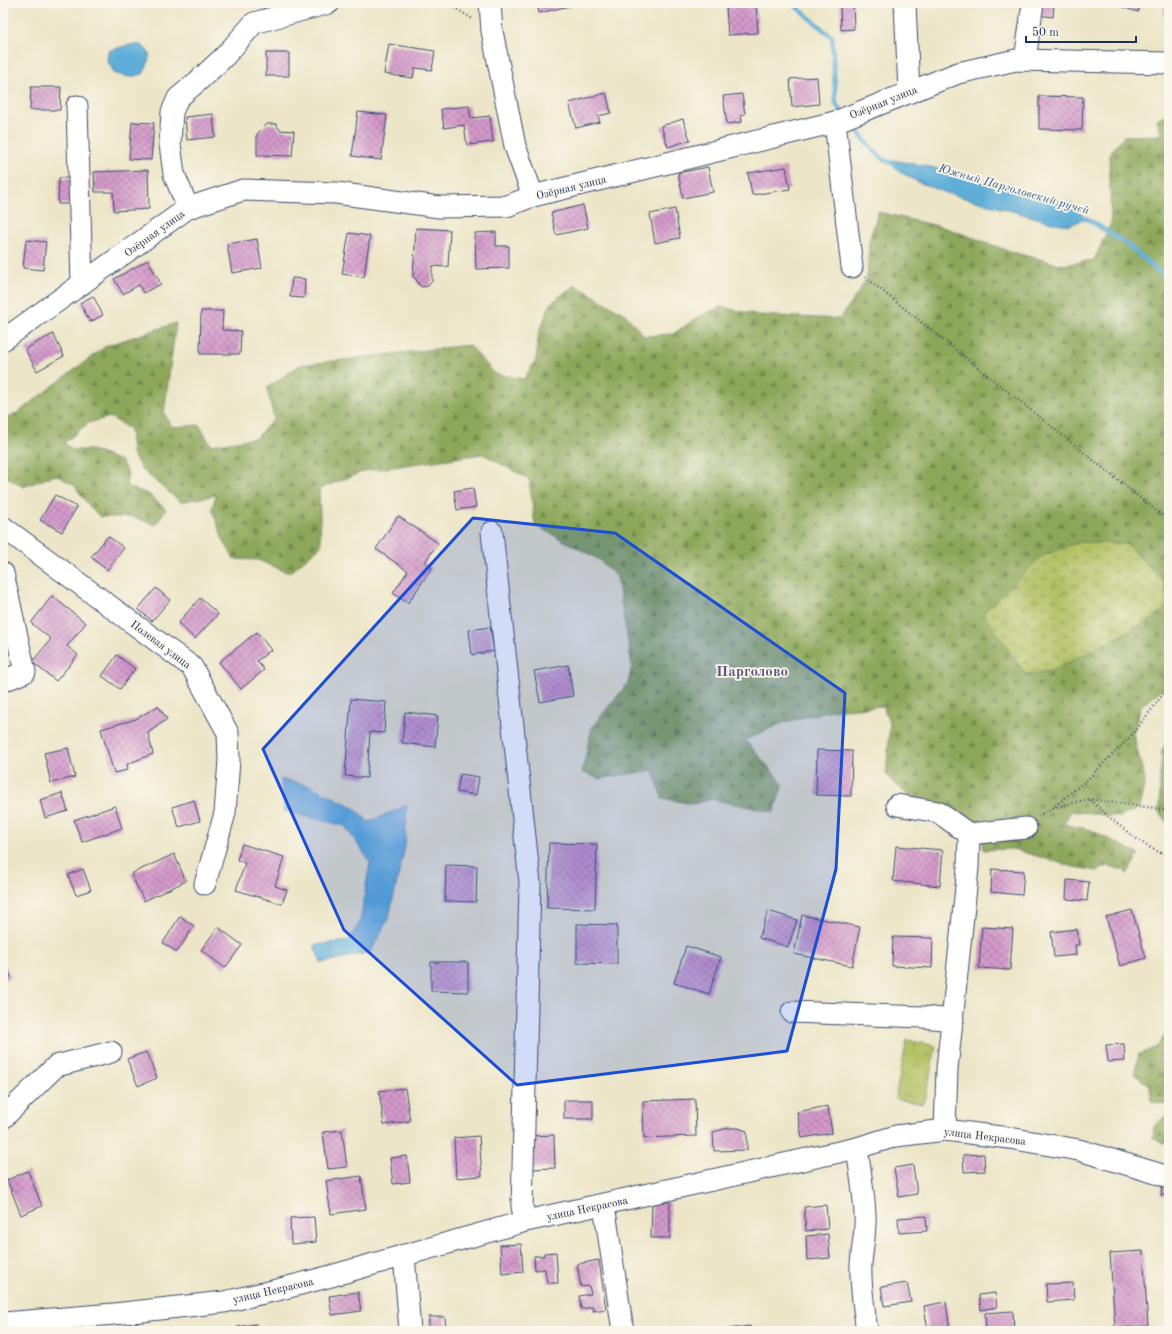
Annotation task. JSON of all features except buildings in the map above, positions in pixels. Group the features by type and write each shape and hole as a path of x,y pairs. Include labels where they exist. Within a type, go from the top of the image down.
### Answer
{"street":[{"path":"188,208 174,174 170,144 172,112 178,98 225,56 254,23 329,3"},
{"path":"490,3 492,31 515,146 534,196"},
{"path":"906,3 909,92"},
{"path":"1025,60 1033,3"},
{"name":"Озёрная улица","path":"3,340 188,208 243,190 336,193 439,207 507,206 534,196 834,122 958,73 1016,60 1169,63"},
{"path":"77,106 82,284"},
{"path":"834,122 852,267"},
{"name":"Полевая улица","path":"3,527 192,667 228,733 229,760 224,812 205,884"},
{"path":"492,532 530,883 522,1208 526,1221"},
{"path":"3,573 25,672 3,681"},
{"path":"897,805 938,812 969,834 1026,828"},
{"path":"945,1130 948,1069 968,868 969,834"},
{"path":"792,1012 923,1017 952,1020"},
{"path":"3,1118 56,1066 111,1052"},
{"name":"улица Некрасова","path":"3,1323 114,1314 224,1302 277,1290 526,1221 857,1148 896,1136 945,1130 1009,1138 1079,1150 1169,1177"},
{"path":"857,1148 863,1187 865,1216 865,1239 861,1264 863,1304 868,1331"},
{"path":"604,1205 623,1331"},
{"path":"404,1255 410,1331"}],"path":[{"path":"447,3 492,31"},
{"path":"852,267 1169,521"},
{"path":"1169,686 1133,734 1088,779 1051,809 1088,799 1169,810"},
{"path":"1088,799 1125,830 1162,854 1169,855"}],"highlighted area":[{"path":"473,518 615,533 845,693 836,869 787,1051 517,1085 344,930 263,749"}],"green space":[{"path":"1169,113 1169,684 1141,706 1133,734 1145,780 1139,809 1119,817 1071,811 1064,824 1091,830 1139,854 1127,874 1124,870 1108,866 1097,871 1074,867 1013,849 984,850 981,835 960,813 932,804 915,802 886,775 890,724 883,706 832,710 782,723 745,740 783,784 774,812 711,799 693,804 662,798 653,770 599,779 582,772 592,727 628,683 632,666 617,577 598,559 535,525 529,479 483,454 365,471 319,489 321,546 289,573 258,560 234,559 223,540 212,509 216,495 181,502 142,470 132,453 130,429 110,417 88,423 64,443 73,450 91,450 121,461 128,473 126,486 148,494 166,509 156,525 133,517 100,517 90,507 74,485 56,475 23,487 3,475 3,418 17,413 106,346 176,323 164,413 172,427 199,425 211,445 256,438 274,419 267,388 300,365 469,345 495,374 524,379 536,360 539,332 551,303 575,285 625,314 644,336 673,334 700,316 721,307 759,315 840,319 867,279 869,242 878,212 946,228 1012,252 1062,265 1094,260 1111,223 1109,154 1124,136 1161,135 1157,119"},
{"path":"1079,542 1127,544 1163,581 1168,604 1154,618 1052,671 1025,674 983,613 1042,556"},
{"path":"1169,737 1169,826 1159,812 1162,751"},
{"path":"1169,1027 1169,1102 1164,1105 1151,1101 1150,1086 1134,1074 1139,1054 1157,1047"},
{"path":"907,1040 936,1046 924,1104 895,1099"},
{"path":"1169,1114 1169,1141 1163,1143 1153,1138 1154,1126"}],"water":[{"path":"128,45 142,45 150,54 143,74 129,77 113,73 112,68 107,62 108,51"},
{"path":"892,160 931,167 1002,187 1073,204 1081,212 1083,218 1070,224 1055,223 947,193 918,182 897,170 892,164"},
{"path":"281,779 311,786 353,807 369,822 407,805 405,846 389,917 371,952 321,963 314,945 348,941 360,922 370,862 345,826 284,811"}],"waterway":[{"name":"Южный Парголовский ручей","path":"792,3 832,37 836,104 841,111"},
{"name":"Южный Парголовский ручей","path":"852,124 877,154 883,159 897,165"},
{"name":"Южный Парголовский ручей","path":"1079,217 1088,219 1125,243 1169,280"}],"district":[{"name":"Парголово","path":"752,671"}]}
